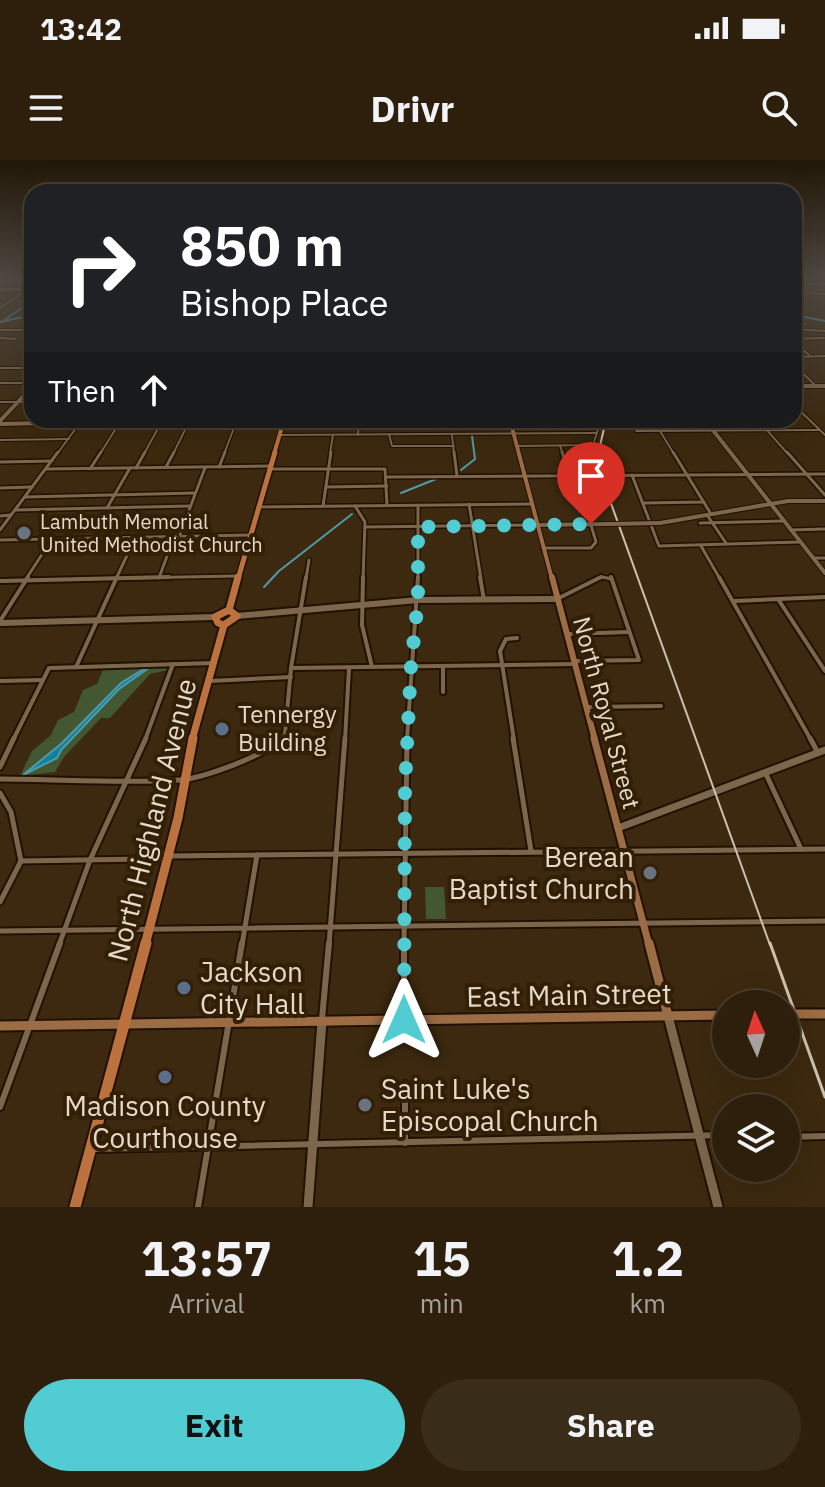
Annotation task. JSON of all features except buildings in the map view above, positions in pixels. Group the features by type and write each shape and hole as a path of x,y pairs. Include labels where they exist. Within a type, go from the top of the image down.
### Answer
{"main road":[{"path":"229,610 281,428"},
{"name":"North Royal Street","path":"512,428 668,1016"},
{"path":"229,610 237,616 224,625 215,617 229,610"},
{"name":"North Highland Avenue","path":"75,1207 169,856 183,780 224,625"},
{"path":"800,1014 825,1014"},
{"name":"East Main Street","path":"0,1026 712,1015"}],"street":[{"path":"0,334 24,330"},
{"path":"802,330 825,331"},
{"path":"0,334 16,339"},
{"path":"802,340 824,338"},
{"path":"802,349 811,356"},
{"path":"802,357 825,356"},
{"path":"0,368 24,368"},
{"path":"802,373 816,386"},
{"path":"0,383 24,384"},
{"path":"802,386 825,386"},
{"path":"0,422 24,395"},
{"path":"0,402 24,402"},
{"path":"802,412 825,435"},
{"path":"0,422 24,422"},
{"path":"0,530 77,428"},
{"path":"90,469 116,428"},
{"path":"136,468 159,428"},
{"path":"166,467 186,428"},
{"path":"219,467 234,428"},
{"path":"358,428 358,435"},
{"path":"597,475 593,445 598,428"},
{"path":"711,428 825,573"},
{"path":"365,527 660,523 825,498 767,430"},
{"path":"636,431 820,430"},
{"path":"659,431 726,543"},
{"path":"279,435 596,433"},
{"path":"389,434 392,446 454,446"},
{"path":"452,434 457,476"},
{"path":"323,506 333,435"},
{"path":"0,440 69,439"},
{"path":"517,446 593,445"},
{"path":"560,446 570,476"},
{"path":"0,462 52,461"},
{"path":"159,578 205,467"},
{"path":"107,508 130,468"},
{"path":"46,469 385,469 387,506"},
{"path":"387,477 825,474"},
{"path":"632,475 659,546 800,542"},
{"path":"326,487 387,486"},
{"path":"0,488 32,487"},
{"path":"25,497 195,493"},
{"path":"644,503 704,502"},
{"path":"469,504 484,600"},
{"path":"258,507 531,504"},
{"path":"404,1020 405,854 411,666 418,600 418,505"},
{"path":"15,510 190,506"},
{"path":"355,506 365,527 363,632 372,667"},
{"path":"0,516 11,515"},
{"path":"700,523 783,521"},
{"path":"543,548 591,548 596,542 591,524"},
{"path":"790,530 825,529"},
{"path":"0,540 250,535"},
{"path":"76,667 135,538"},
{"path":"0,622 52,539"},
{"path":"618,828 822,752 701,546"},
{"path":"813,558 825,558"},
{"path":"0,779 183,780 239,762 276,745 285,734 291,668 309,560"},
{"path":"0,581 238,576"},
{"path":"237,616 418,600 557,599 608,576 614,582 639,660 291,668"},
{"path":"735,601 825,597"},
{"path":"778,599 825,671"},
{"path":"0,622 215,617"},
{"path":"567,634 629,632"},
{"path":"517,638 506,639 500,646 531,851"},
{"path":"0,767 3,754 49,668 213,663"},
{"path":"0,1107 90,860 156,715 173,664"},
{"path":"443,665 443,692"},
{"path":"308,1207 349,668"},
{"path":"208,681 291,677"},
{"path":"0,681 43,680"},
{"path":"588,707 661,706"},
{"path":"765,772 801,849"},
{"path":"0,793 11,812 21,861 0,902"},
{"path":"169,856 825,849"},
{"path":"198,1207 257,855"},
{"path":"21,861 143,859"},
{"path":"0,931 825,921"},
{"path":"668,1016 718,1207"},
{"path":"405,1084 405,1143"},
{"path":"90,1149 712,1135"},
{"path":"800,1137 825,1136"}],"green space":[{"path":"167,665 168,670 150,674 110,718 101,718 64,757 55,772 20,776 32,751 51,735 58,720 74,712 83,690 97,684 104,667"},
{"path":"425,887 444,887 446,919 426,919"}],"water":[{"path":"150,667 119,689 57,758 23,775 62,743 121,683"}],"waterway":[{"path":"461,470 475,459 472,436"},
{"path":"401,493 436,479"},
{"path":"264,587 279,571 352,514"}],"railway":[{"path":"604,428 599,450 604,484 770,945"},
{"path":"770,943 825,1097"}],"place":[{"name":"Lambuth Memorial United Methodist Church","path":"24,533"},
{"name":"Tennergy Building","path":"222,729"},
{"name":"Berean Baptist Church","path":"650,873"},
{"name":"Jackson City Hall","path":"184,988"},
{"name":"Madison County Courthouse","path":"165,1077"},
{"name":"Saint Luke's Episcopal Church","path":"365,1105"}],"route":[{"path":"404,1020 406,742 418,600 418,527 591,524"}]}
